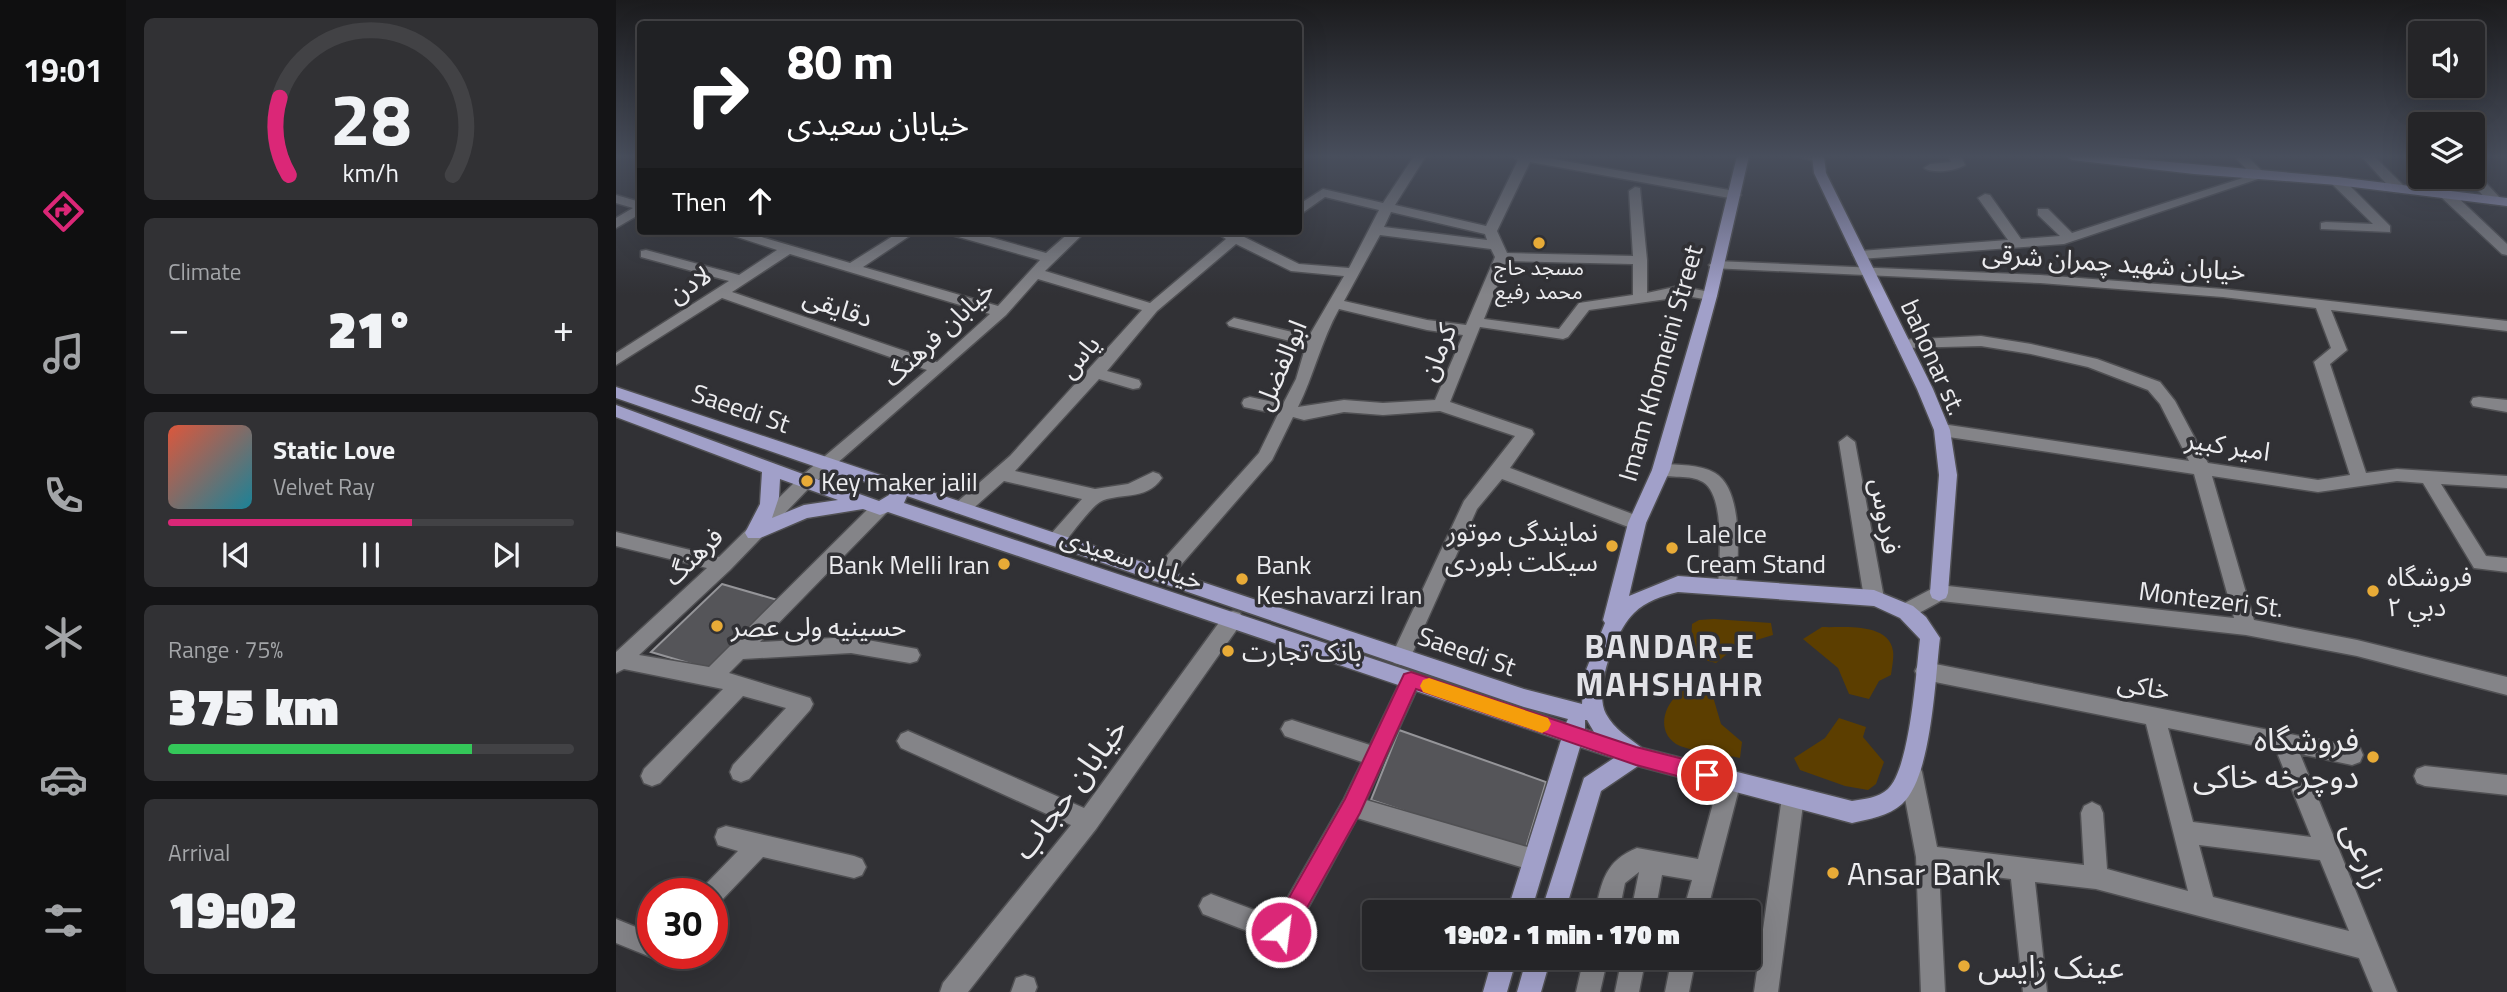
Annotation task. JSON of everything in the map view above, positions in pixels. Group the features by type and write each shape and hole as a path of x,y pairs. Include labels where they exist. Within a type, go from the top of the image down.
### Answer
{"main road":[{"name":"Imam Khomeini Street","path":"1522,900 1572,734 1612,623 1636,526 1661,470 1710,296 1733,202"},
{"name":"bahonar st.","path":"1834,202 1942,430 1948,475 1939,593"},
{"name":"Saeedi St","path":"616,393 826,465 849,470 883,501"},
{"path":"616,411 770,471 825,489 826,482 836,474 849,470"},
{"path":"754,533 773,494 770,471"},
{"name":"Saeedi St","path":"825,489 883,501 962,508 1524,698 1580,713"},
{"path":"754,533 804,513 883,501"},
{"name":"خیابان سعیدی","path":"883,501 1636,756 1730,781 1853,812 1879,806 1900,792 1911,772"},
{"path":"1612,623 1631,603 1653,590 1678,584 1874,598 1892,603 1908,611 1930,638 1911,772"},
{"path":"1557,900 1592,785 1636,756 1611,738 1595,714 1590,688"},
{"path":"1495,992 1502,970"},
{"path":"1528,992 1535,970"}],"street":[{"path":"1369,202 1388,206 1496,244"},
{"name":"ابوالفضل","path":"1160,576 1266,456 1304,379 1315,342 1390,202"},
{"name":"کرمان","path":"1499,471 1526,434 1441,405 1474,327 1508,202"},
{"path":"1636,202 1640,298"},
{"path":"1988,202 2017,243"},
{"path":"1860,255 2070,237 2179,202"},
{"path":"2326,226 2385,229 2358,202"},
{"path":"2454,202 2507,251"},
{"path":"616,224 637,209"},
{"path":"2043,212 2070,237"},
{"path":"1375,230 1640,260"},
{"path":"739,235 1001,312"},
{"path":"852,268 904,235"},
{"path":"967,235 1049,258"},
{"name":"خیابان فرهنگ","path":"805,482 940,368 1001,312 1049,258 1075,235"},
{"path":"1228,235 1296,268 1353,273"},
{"name":"یاس","path":"962,508 1001,474 1097,373 1152,308 1228,235"},
{"name":"لادن","path":"616,360 789,250"},
{"path":"646,254 741,280"},
{"name":"خیابان شهید چمران شرقی","path":"1716,265 2040,279 2223,293 2507,326"},
{"path":"1035,273 1152,308"},
{"path":"1335,304 1427,325 1563,334 1584,306 1667,295 1679,290 1710,296"},
{"name":"دقایقی","path":"721,293 940,368"},
{"path":"2322,305 2339,350 2322,362 2360,480"},
{"path":"1234,323 1315,342"},
{"path":"1903,343 1938,340 2005,344 2080,360 2154,386 2167,401 2201,467 2246,627"},
{"path":"1097,373 1133,384"},
{"path":"2479,402 2507,406"},
{"path":"1250,403 1304,414 1344,406 1383,409 1441,405"},
{"name":"امیر کبیر","path":"1942,430 2318,486 2397,475 2507,482"},
{"name":"فردوس","path":"1847,442 1874,598"},
{"path":"1661,470 1709,477 1721,491 1728,533 1727,587"},
{"path":"1401,657 1471,506 1499,471 1636,526"},
{"path":"1001,474 1095,496 1132,490 1153,478"},
{"path":"2428,477 2481,563 2507,565"},
{"name":"فرهنگ","path":"618,662 723,565 805,482"},
{"path":"1055,540 1095,496"},
{"path":"713,676 883,501"},
{"path":"616,539 723,565"},
{"path":"1908,611 1939,593"},
{"name":"Montezeri St.","path":"1939,593 2246,627 2357,648 2507,686"},
{"name":"خیابان حجاب","path":"953,992 1088,821 1233,619"},
{"path":"739,651 851,645 909,655"},
{"path":"618,662 713,676 803,704 741,772"},
{"name":"خاکی","path":"1925,671 2352,755"},
{"path":"1211,906 1281,932 1352,806 1411,680"},
{"path":"652,776 739,686"},
{"path":"2155,717 2204,907"},
{"path":"1292,729 1375,757"},
{"path":"908,741 1088,821"},
{"name":"زارعی","path":"2284,742 2385,992"},
{"path":"1911,772 1927,858 1933,992"},
{"path":"2425,776 2507,785"},
{"path":"1698,900 1730,781"},
{"path":"1766,992 1793,797"},
{"path":"1352,806 1534,860"},
{"path":"2092,813 2096,878"},
{"path":"2185,832 2327,850"},
{"path":"726,837 854,867"},
{"path":"727,878 759,845"},
{"path":"1927,858 2096,878 2366,948"},
{"path":"1609,900 1615,877 1637,859 1704,871"},
{"path":"1645,900 1653,862"},
{"path":"2022,869 2035,992"},
{"path":"616,931 637,940"},
{"path":"1588,992 1593,970"},
{"path":"1627,992 1631,970"},
{"path":"1677,992 1682,970"}],"shaded area":[{"path":"1699,620 1771,623 1773,635 1737,646 1716,663 1697,658 1691,645 1692,624"},
{"path":"1822,627 1864,628 1883,635 1890,642 1893,651 1891,675 1879,681 1869,699 1849,694 1838,668 1803,639"},
{"path":"1695,685 1711,690 1721,724 1742,742 1740,758 1680,746 1668,736 1664,723 1667,709 1678,694"},
{"path":"1839,718 1866,727 1863,737 1884,762 1876,784 1868,790 1845,786 1800,770 1794,758 1825,738"}],"building":[{"name":"حسینیه ولی عصر","path":"722,584 781,601 712,670 651,652"},
{"path":"1399,730 1546,782 1525,851 1371,800"}],"slow traffic":[{"path":"1429,686 1542,724"}],"place":[{"name":"مسجد حاج محمد رفیع","path":"1539,243"},
{"name":"Key maker jalil","path":"807,481"},
{"name":"نمایندگی موتور سیکلت بلوردی","path":"1612,546"},
{"name":"Lale Ice Cream Stand","path":"1672,548"},
{"name":"Bank Melli Iran","path":"1004,564"},
{"name":"Bank Keshavarzi Iran","path":"1242,579"},
{"name":"فروشگاه دبي ٢","path":"2373,591"},
{"name":"حسینیه ولی عصر","path":"717,626"},
{"name":"بانک تجارت","path":"1228,651"},
{"name":"فروشگاه دوچرخه خاکی","path":"2373,757"},
{"name":"Ansar Bank","path":"1833,873"},
{"name":"عینک زایس","path":"1964,966"}],"district":[{"name":"BANDAR-E MAHSHAHR","path":"1670,665"}],"route":[{"path":"1281,932 1352,806 1411,680 1636,756 1707,775"}]}
